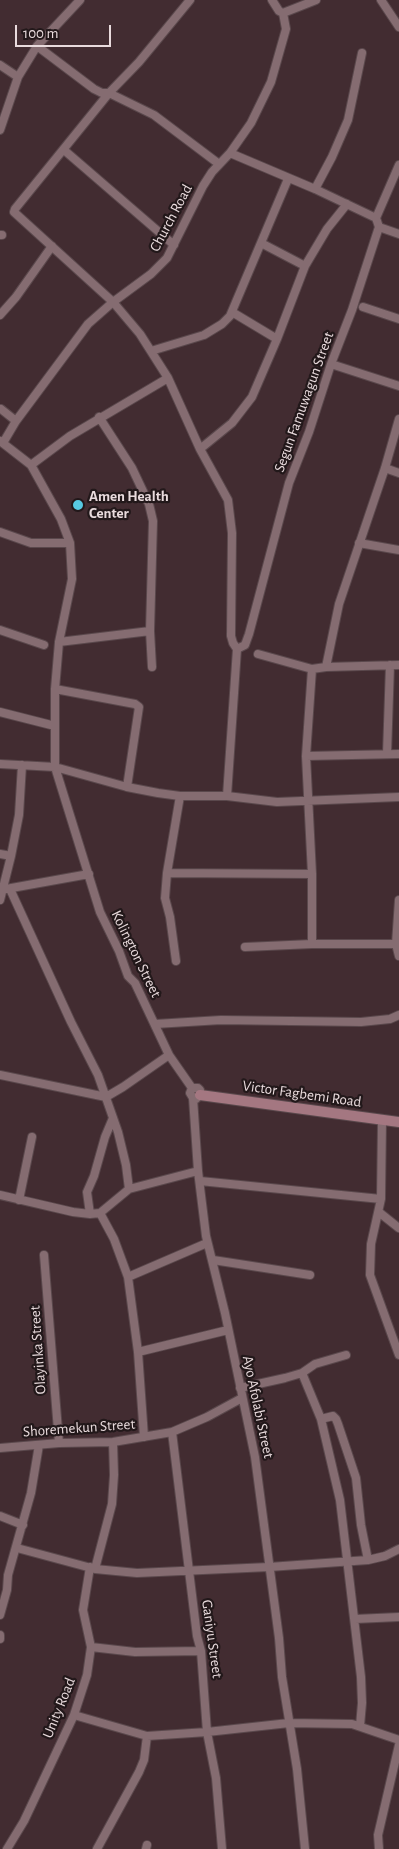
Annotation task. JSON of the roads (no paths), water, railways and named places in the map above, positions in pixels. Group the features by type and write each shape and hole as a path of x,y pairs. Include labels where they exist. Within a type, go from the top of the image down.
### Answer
{"street":[{"path":"0,130 18,77 38,46 80,0"},
{"path":"190,0 14,209 16,215 113,302 140,334 168,378 200,449 228,500 231,512 231,636 237,649 227,796"},
{"path":"272,0 279,11 283,13 316,0"},
{"path":"381,0 399,27"},
{"name":"Church Road","path":"2,442 88,324 161,265 174,245 203,186 251,123 271,82 286,29 283,13"},
{"path":"38,46 94,90 109,94 154,115 219,164"},
{"path":"315,189 332,157 348,120 362,53"},
{"path":"0,65 18,77"},
{"path":"64,150 174,245"},
{"path":"230,153 315,189 376,218"},
{"path":"399,165 376,218 379,227 399,234"},
{"path":"151,351 204,335 222,324 232,312 288,179"},
{"path":"200,449 232,423 252,397 305,266 328,229 347,204"},
{"name":"Segun Famuwagun Street","path":"237,649 245,645 249,634 289,483 352,310 379,227"},
{"path":"261,243 305,266"},
{"path":"0,315 16,297 52,246"},
{"path":"363,306 399,319"},
{"path":"232,312 277,339"},
{"path":"331,364 399,386"},
{"path":"2,442 31,465 70,436 168,378"},
{"path":"1,409 16,421"},
{"path":"99,418 132,468 149,504 153,521 150,631 152,667"},
{"path":"326,667 339,604 385,468 399,419"},
{"name":"Kolington Street","path":"31,465 61,519 70,544 72,580 59,642 55,689 55,767 100,912 119,951 128,976 135,982 169,1055 192,1088 195,1087 200,1090 197,1097"},
{"path":"385,468 399,473"},
{"path":"0,532 31,543 70,544"},
{"path":"359,543 399,550"},
{"path":"0,630 44,645"},
{"path":"59,642 150,631"},
{"path":"258,654 312,669 399,665"},
{"path":"387,754 390,665"},
{"path":"312,669 306,756 312,874 312,944"},
{"path":"55,689 135,704 139,707 127,787"},
{"path":"0,712 55,726"},
{"path":"306,756 399,754"},
{"path":"0,764 55,767 127,787 180,796 227,796 277,802 399,797"},
{"path":"0,900 7,889 19,815 22,765"},
{"path":"176,961 166,898 167,873 180,796"},
{"path":"0,854 12,856"},
{"path":"167,873 312,874"},
{"path":"7,889 89,874"},
{"path":"7,889 98,1075 114,1118 126,1165 129,1189"},
{"path":"399,900 396,944 399,956"},
{"path":"245,947 312,944 396,944"},
{"path":"155,1024 221,1020 361,1022 390,1019 399,1016"},
{"path":"0,1075 106,1097 123,1088 169,1055"},
{"name":"Victor Fagbemi Road","path":"197,1097 399,1122"},
{"name":"Ayo Afolabi Street","path":"197,1097 198,1171 207,1243 255,1457 289,1722 297,1769 305,1849"},
{"path":"90,1214 87,1192 94,1176 107,1131 114,1118"},
{"path":"382,1120 382,1199 371,1244 370,1275 399,1355"},
{"path":"20,1200 32,1137"},
{"path":"0,1195 73,1212 90,1214 100,1212 129,1189 198,1171"},
{"path":"200,1181 382,1199"},
{"path":"100,1212 114,1239 128,1278 138,1352 144,1437"},
{"path":"380,1213 399,1228"},
{"path":"128,1278 207,1243"},
{"name":"Olayinka Street","path":"44,1255 59,1443"},
{"path":"212,1260 310,1275"},
{"path":"138,1352 228,1330"},
{"path":"240,1388 302,1373 315,1364 346,1355"},
{"path":"302,1373 321,1419 340,1500 355,1618 362,1694 360,1726"},
{"name":"Shoremekun Street","path":"0,1448 59,1443 112,1442 172,1432 207,1417 242,1398"},
{"path":"321,1419 333,1416 341,1433 356,1478 361,1525 368,1560"},
{"name":"Ganiyu Street","path":"172,1432 197,1636 201,1651 207,1732 216,1778 222,1849"},
{"name":"Unity Road","path":"7,1849 24,1822 74,1714 88,1675 91,1647 83,1610 92,1568 112,1504 114,1475 112,1442"},
{"path":"0,1615 7,1590 4,1574 17,1548 31,1493 39,1445"},
{"path":"0,1516 23,1525"},
{"path":"17,1548 92,1568 137,1573 347,1562 385,1556 399,1549"},
{"path":"355,1618 399,1617"},
{"path":"91,1647 135,1652 201,1651"},
{"path":"74,1714 147,1736 207,1732 289,1722 352,1724 399,1740"},
{"path":"97,1849 144,1760 147,1736"},
{"path":"379,1849 378,1835 399,1745"}],"place":[{"name":"Amen Health Center","path":"78,505"}]}
